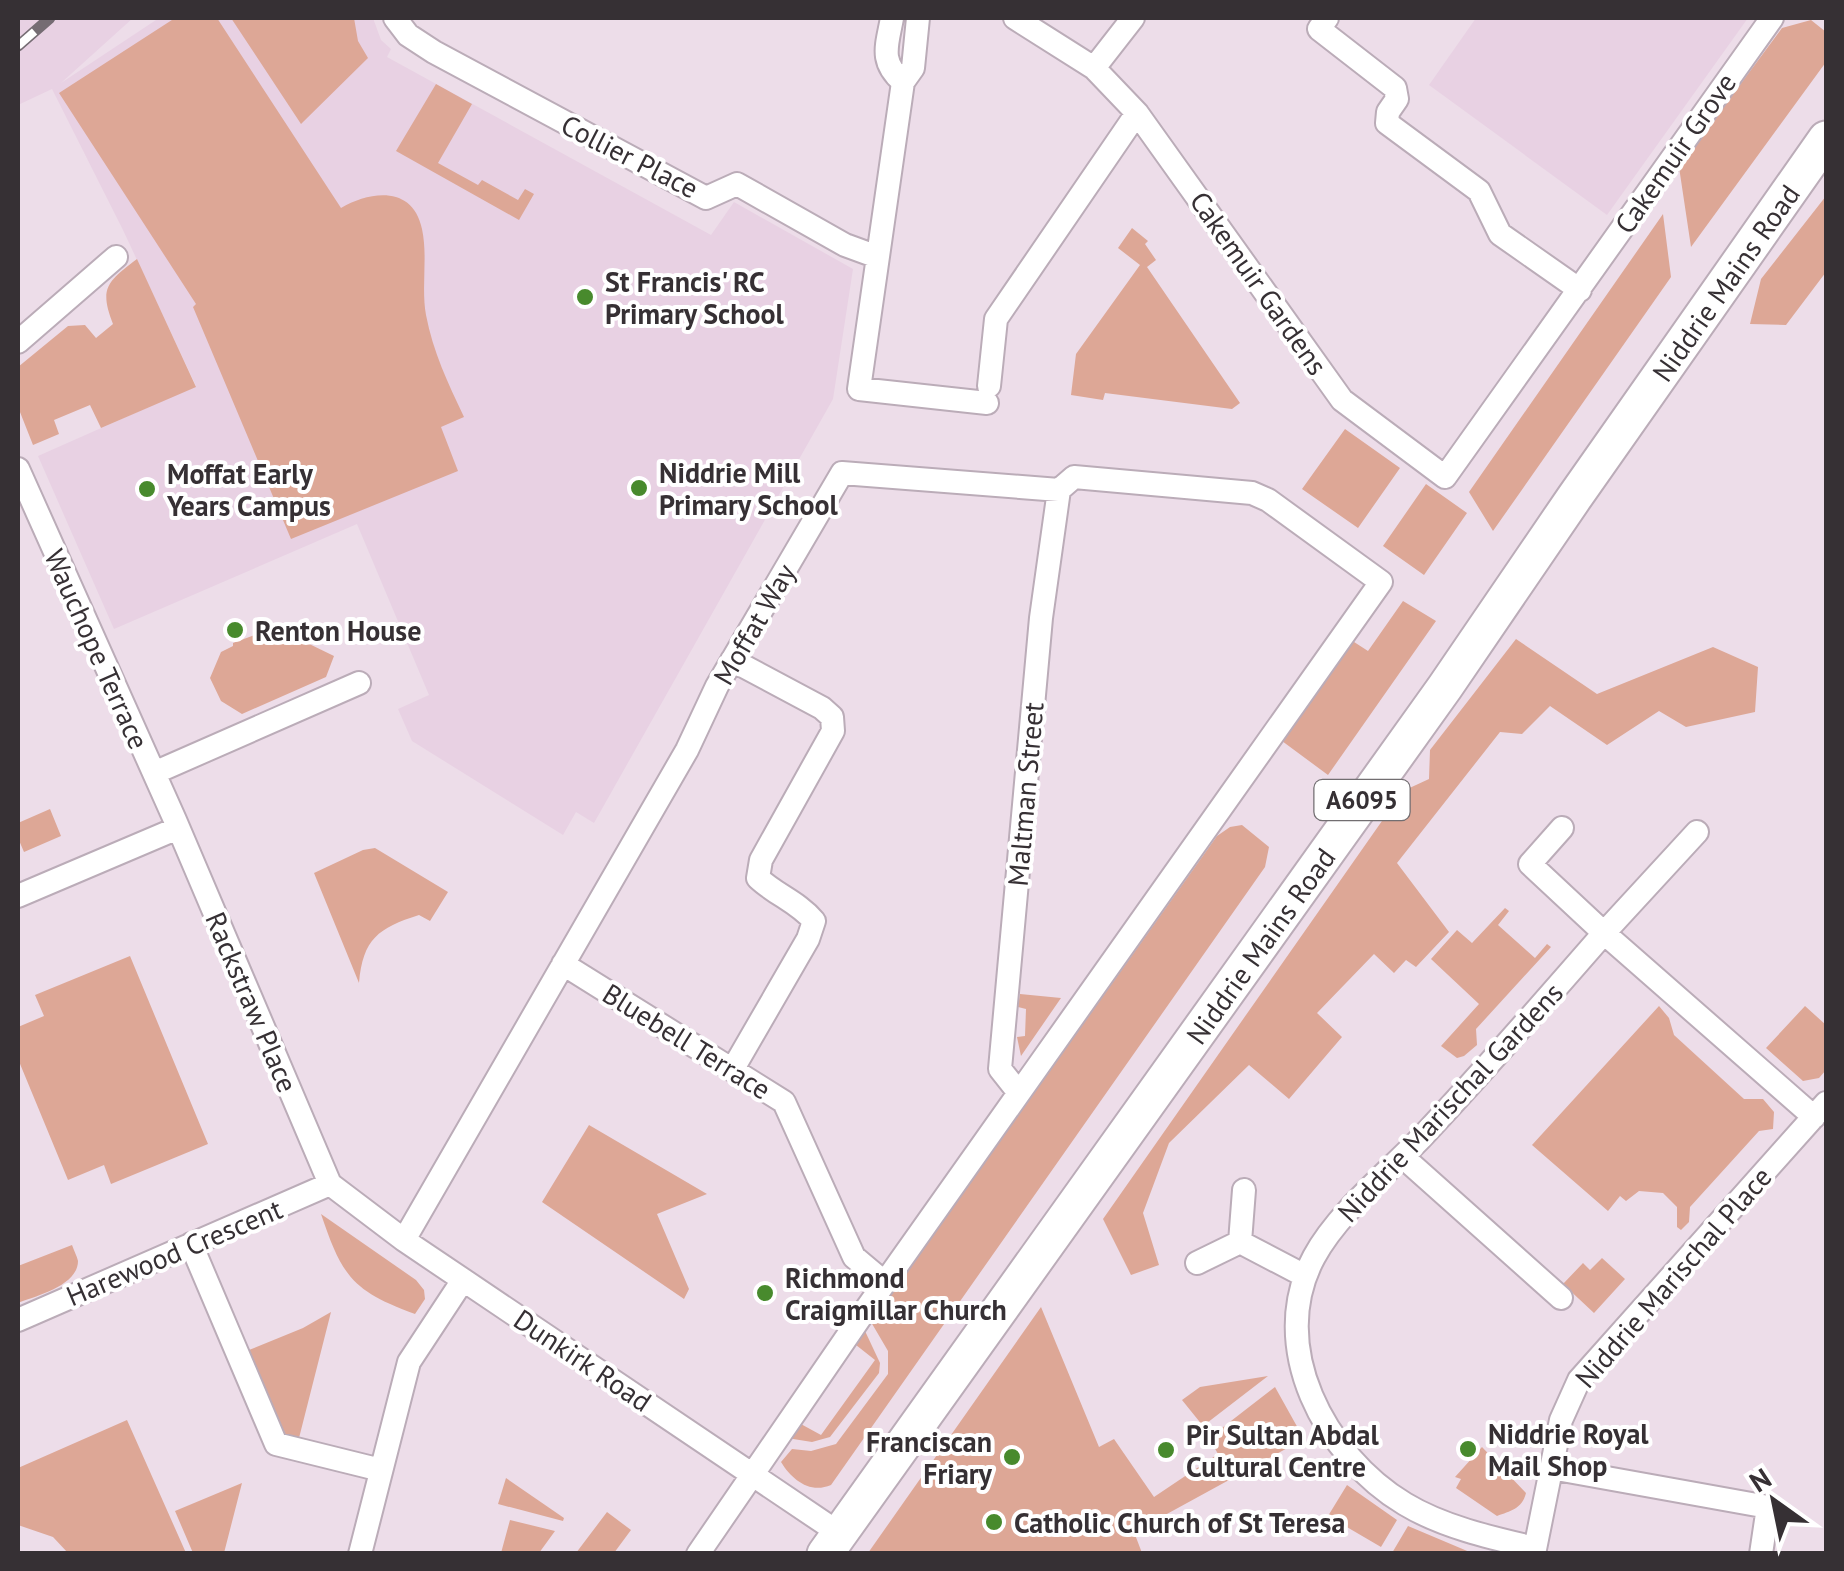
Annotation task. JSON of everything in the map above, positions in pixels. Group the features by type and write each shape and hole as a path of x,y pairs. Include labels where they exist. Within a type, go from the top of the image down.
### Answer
{"main road":[{"name":"Niddrie Mains Road","path":"832,1543 1445,687 1826,139"}],"street":[{"name":"Collier Place","path":"395,18 408,36 434,52 706,198 737,184 845,245 876,256"},
{"path":"892,18 886,54 889,70 903,82"},
{"path":"918,18 913,68 903,82 859,389 988,394 996,319 1137,113"},
{"name":"Cakemuir Gardens","path":"1016,18 1094,68 1137,113 1342,400 1445,476"},
{"path":"1094,68 1132,18"},
{"path":"1327,18 1319,28 1394,88 1396,99 1387,122 1479,191 1500,234 1580,290"},
{"name":"Cakemuir Grove","path":"1445,476 1772,18"},
{"path":"18,342 116,257"},
{"name":"Wauchope Terrace","path":"18,469 176,824"},
{"name":"Moffat Way","path":"404,1240 842,473 1059,490 1074,477 1252,493 1268,500 1381,582 1019,1093"},
{"name":"Maltman Street","path":"1019,1093 1000,1069 1041,618 1059,490"},
{"path":"732,660 822,708 832,717 833,730 761,860 758,878 803,907 814,921 808,939 734,1067"},
{"name":"Wauchope Terrace","path":"154,773 359,683"},
{"path":"18,896 176,824"},
{"name":"Rackstraw Place","path":"176,824 330,1184"},
{"path":"1562,828 1530,864 1604,934 1820,1110"},
{"name":"Niddrie Marischal Gardens","path":"1534,1551 1452,1525 1408,1506 1384,1490 1344,1450 1318,1408 1302,1367 1296,1341 1296,1314 1305,1276 1332,1231 1697,832"},
{"name":"Bluebell Terrace","path":"563,964 734,1067 784,1102 854,1257 885,1282"},
{"path":"698,1554 1019,1093"},
{"name":"Niddrie Marischal Place","path":"1534,1551 1561,1420 1579,1380 1820,1110"},
{"path":"1402,1157 1561,1298"},
{"name":"Dunkirk Road","path":"330,1184 404,1240 751,1474 832,1543"},
{"name":"Harewood Crescent","path":"18,1320 330,1184"},
{"path":"1240,1242 1244,1190"},
{"path":"1240,1242 1305,1276"},
{"path":"1197,1263 1240,1242"},
{"path":"191,1244 276,1444 381,1470"},
{"path":"360,1554 409,1362 464,1280"},
{"path":"1552,1468 1768,1507 1761,1554"}],"shaded area":[{"path":"18,18 133,18 61,83 159,18 373,18 381,40 391,49 387,57 711,235 734,202 853,269 833,399 594,823 576,812 563,835 412,741 398,709 429,695 357,524 114,629 38,456 196,386 52,89 18,105"},
{"path":"175,18 217,18 341,208 365,198 389,196 410,205 417,215 424,240 429,329 464,417 441,427 458,471 291,539 193,307 196,304 59,93"},
{"path":"231,18 354,18 358,41 368,58 301,124"},
{"path":"1476,18 1748,18 1607,215 1429,85"},
{"path":"1811,20 1826,32 1826,62 1691,247 1679,167 1782,28"},
{"path":"436,84 472,104 438,163 478,185 482,180 518,200 525,189 534,194 519,220 396,151"},
{"path":"1826,196 1826,272 1786,325 1750,324 1761,279"},
{"path":"1663,214 1671,277 1493,531 1469,492"},
{"path":"1132,228 1148,241 1145,244 1156,260 1147,267 1240,403 1232,409 1105,393 1103,400 1071,395 1076,354 1140,265 1118,248"},
{"path":"137,259 196,387 101,428 90,405 54,420 59,434 33,445 18,407 18,367 68,326 85,325 96,338 113,324 108,287"},
{"path":"1345,429 1400,468 1358,528 1302,489"},
{"path":"1426,484 1467,513 1424,575 1383,546"},
{"path":"1403,601 1436,621 1328,775 1282,741 1351,640 1368,651"},
{"path":"279,626 288,644 299,639 334,656 326,677 242,714 221,701 210,678 221,652 233,643"},
{"path":"1516,639 1597,694 1713,647 1758,667 1755,712 1686,727 1659,711 1607,745 1550,706 1522,734 1500,732 1397,863 1449,932 1416,967 1406,960 1394,973 1374,954 1317,1013 1342,1037 1289,1099 1249,1065 1169,1143 1143,1213 1159,1265 1131,1275 1103,1219 1403,791 1429,779 1430,750"},
{"path":"50,809 61,836 24,852 18,838 18,823"},
{"path":"1242,825 1269,847 1265,867 831,1485 816,1488 796,1480 781,1462 792,1449 811,1451 836,1444 888,1374 888,1351 871,1322 1217,836 1230,827"},
{"path":"375,848 448,892 430,921 419,915 375,937 364,956 359,983 314,873"},
{"path":"1505,908 1509,911 1498,925 1535,958 1547,944 1551,947 1476,1029 1477,1045 1457,1058 1441,1046 1479,1004 1431,959 1457,930 1472,943"},
{"path":"130,956 208,1144 111,1184 104,1165 68,1180 18,1059 18,1027 44,1016 35,995"},
{"path":"1020,994 1061,998 1021,1056 1017,1037 1025,1036 1026,1009 1018,1007"},
{"path":"1659,1006 1669,1018 1674,1035 1744,1099 1763,1099 1774,1112 1773,1129 1759,1131 1690,1207 1689,1222 1681,1230 1677,1227 1677,1207 1663,1193 1639,1191 1626,1201 1620,1196 1608,1211 1532,1145"},
{"path":"1805,1006 1826,1025 1826,1070 1819,1078 1803,1081 1766,1048"},
{"path":"589,1125 707,1194 657,1214 689,1289 684,1299 542,1202"},
{"path":"321,1214 416,1280 425,1299 415,1314 377,1297 352,1279 336,1253"},
{"path":"72,1245 78,1261 71,1277 54,1289 18,1303 18,1266"},
{"path":"1602,1258 1625,1279 1594,1313 1563,1284 1583,1263 1590,1270"},
{"path":"1041,1307 1099,1447 1114,1439 1154,1497 1218,1454 1209,1438 1275,1387 1304,1439 1134,1532 1142,1553 868,1553"},
{"path":"331,1312 299,1438 279,1432 249,1350"},
{"path":"865,1331 880,1363 879,1373 830,1437 812,1442 787,1438 799,1423 821,1435 875,1360 856,1345"},
{"path":"1268,1376 1203,1426 1182,1400 1200,1387"},
{"path":"127,1420 186,1553 68,1553 53,1537 18,1525 18,1468"},
{"path":"1482,1447 1526,1493 1518,1506 1497,1516 1456,1488 1461,1479 1455,1477"},
{"path":"506,1478 564,1518 563,1521 498,1504"},
{"path":"242,1483 224,1553 193,1553 175,1511"},
{"path":"1347,1485 1397,1520 1381,1547 1328,1516"},
{"path":"607,1512 631,1530 614,1553 576,1553"},
{"path":"510,1520 555,1531 539,1553 501,1553"},
{"path":"1408,1526 1472,1553 1392,1553"}],"railway":[{"path":"18,46 50,18"}],"place":[{"name":"St Francis' RC Primary School","path":"585,297"},
{"name":"Niddrie Mill Primary School","path":"639,488"},
{"name":"Moffat Early Years Campus","path":"147,489"},
{"name":"Renton House","path":"235,630"},
{"name":"Richmond Craigmillar Church","path":"765,1293"},
{"name":"Niddrie Royal Mail Shop","path":"1468,1449"},
{"name":"Pir Sultan Abdal Cultural Centre","path":"1166,1450"},
{"name":"Franciscan Friary","path":"1012,1457"},
{"name":"Catholic Church of St Teresa","path":"994,1522"}]}
